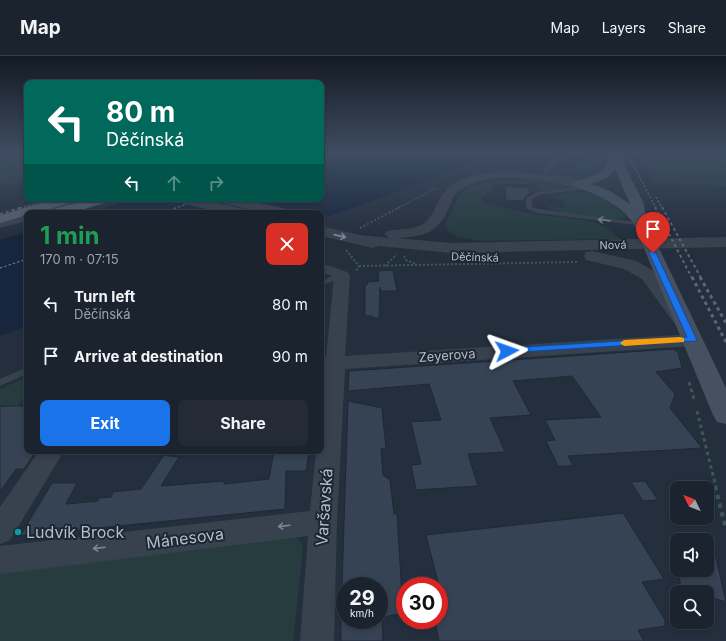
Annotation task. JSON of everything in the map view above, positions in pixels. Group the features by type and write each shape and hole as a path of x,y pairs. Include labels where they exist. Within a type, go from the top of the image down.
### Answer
{"main road":[{"name":"Děčínská","path":"585,186 592,181"},
{"path":"585,186 613,181"},
{"path":"627,181 637,204 641,224"},
{"name":"Děčínská","path":"585,186 624,205 641,224 726,415"},
{"path":"31,210 58,202"},
{"path":"66,210 92,202"},
{"path":"0,219 24,212"},
{"path":"0,230 24,219"}],"street":[{"name":"Děčínská","path":"455,244 437,234 433,224 447,196 461,184 473,181"},
{"name":"Děčínská","path":"560,181 585,186"},
{"path":"48,210 75,202"},
{"path":"193,202 229,210"},
{"path":"236,202 273,210"},
{"path":"0,224 24,219"},
{"path":"324,221 364,233"},
{"path":"388,234 404,234 422,230 433,224"},
{"path":"324,231 364,233"},
{"name":"Děčínská","path":"364,233 408,251 454,258 589,259 653,253"},
{"name":"Nová","path":"364,233 388,234 455,244 500,248"},
{"name":"Nová","path":"364,233 451,248 726,242"},
{"name":"Děčínská","path":"589,259 630,265 648,275 690,334"},
{"path":"324,268 342,275"},
{"name":"Varšavská","path":"317,641 323,522 328,363 342,275"},
{"name":"Zeyerova","path":"328,363 690,334"},
{"path":"0,531 50,454"},
{"name":"Mánesova","path":"0,560 323,522"}],"lane":[{"path":"585,186 538,194 529,198 529,208 537,211 641,224"},
{"path":"324,283 342,275"},
{"path":"0,383 24,371"}],"path":[{"path":"364,233 427,192 443,186"},
{"path":"345,248 359,266 383,267 589,259"},
{"path":"383,267 402,251 406,260 418,265"},
{"path":"342,275 356,271 359,266"},
{"path":"689,379 694,400"},
{"path":"697,411 726,529"}],"green space":[{"path":"0,181 24,181 24,182 0,186"},
{"path":"492,181 540,181 568,186 569,187 537,193 536,184 492,185 491,193 486,192 486,197 483,196 481,202 526,213 590,221 605,227 620,239 482,241 457,237 450,233 446,227 447,221 461,193 471,186"},
{"path":"654,181 726,181 726,186 655,183"},
{"path":"581,192 594,194 606,199 621,211 625,216 624,218 597,219 584,217 561,213 546,206 564,208 565,200 546,197 548,196"},
{"path":"24,378 24,398 18,406 0,406 0,389"},
{"path":"292,534 301,542 303,549 293,641 0,641 0,570"}],"water":[{"path":"324,181 425,181 324,218 324,210 98,210 123,202 324,202"},
{"path":"24,233 24,327 0,336 0,240"}],"pier":[{"path":"182,202 252,202 288,210 216,210"}],"building":[{"path":"506,186 529,188 530,194 525,197 524,201 505,200"},
{"path":"393,270 397,291 380,291 380,287 379,318 365,316 365,285 368,284 367,282 379,281 378,271"},
{"path":"673,349 678,352 682,368 656,372 675,394 670,408 702,448 568,456 573,466 558,466 546,441 555,440 545,420 601,417 572,376 513,381 531,415 490,418 505,452 468,454 478,486 416,490 411,465 421,464 411,422 441,420 429,384 348,391 349,371"},
{"path":"348,401 382,408 386,449 381,449 383,475 390,480 394,514 397,514 401,577 396,577 396,614 388,616 388,577 342,577"},
{"path":"0,406 24,406 24,454 34,454 24,469 16,469 0,492"},
{"path":"273,454 309,454 306,471 286,471 285,509 20,536 52,483 77,483 66,504 98,501 99,498 111,497 113,492 141,489 164,455 179,457 161,486 224,481 224,484 269,479"},
{"path":"645,481 658,500 643,501 631,482"},
{"path":"623,513 664,579 642,582 665,620 665,626 638,630 644,641 439,641 437,629 448,629 448,577 437,577 426,535"},
{"path":"714,549 726,602 714,598 714,585 680,585 679,577 714,577"},
{"path":"341,629 382,629 383,641 341,641"}],"ferry route":[{"path":"170,210 187,204"},
{"path":"0,268 24,260"}],"railway":[{"path":"642,181 656,208"},
{"path":"656,197 662,208"},
{"path":"20,208 41,202"},
{"path":"0,214 23,207"},
{"path":"655,207 692,278"},
{"path":"662,207 701,278"},
{"path":"692,277 726,342"},
{"path":"700,277 726,323"}],"slow traffic":[{"path":"624,343 680,340"}],"place":[{"name":"Ludvík Brock","path":"18,532"}],"route":[{"path":"507,351 664,340 692,340 688,328 653,253"}]}
